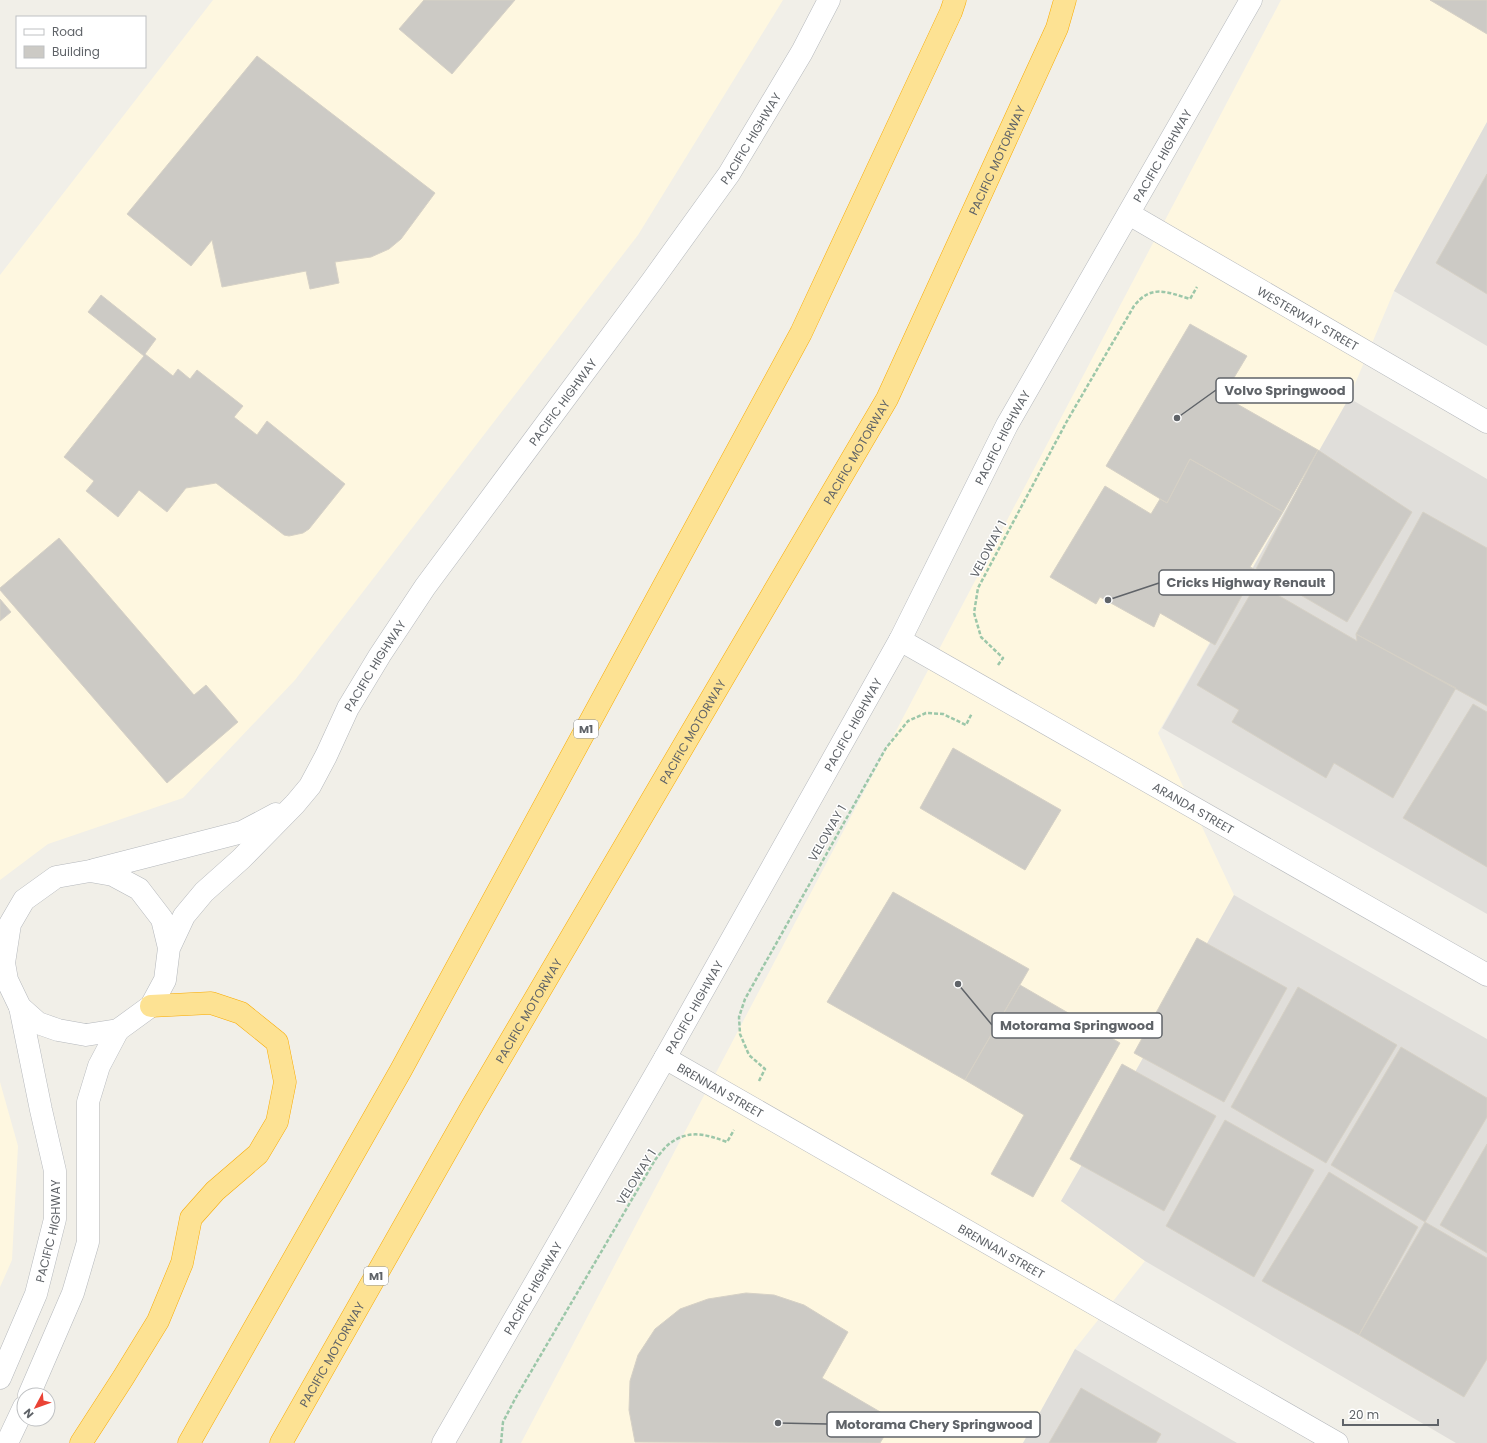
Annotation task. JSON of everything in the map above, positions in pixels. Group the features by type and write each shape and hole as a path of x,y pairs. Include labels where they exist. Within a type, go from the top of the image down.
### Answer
{"highway":[{"name":"M1","path":"189,1443 401,1070 801,333 948,20 955,0"},
{"name":"PACIFIC MOTORWAY","path":"281,1443 471,1108 887,399 1057,28 1065,0"},
{"path":"81,1443 158,1321 182,1263 191,1218 215,1191 258,1154 277,1122 285,1082 277,1042 241,1014 211,1003 151,1006"}],"street":[{"name":"PACIFIC HIGHWAY","path":"169,948 184,916 204,892 241,858 295,804 310,786 326,756 348,708 380,655 425,587 648,288 729,174 802,52 829,0"},
{"name":"PACIFIC HIGHWAY","path":"443,1443 665,1058 900,640 1008,425 1251,0"},
{"name":"WESTERWAY STREET","path":"1129,214 1487,422"},
{"name":"ARANDA STREET","path":"900,640 1487,975"},
{"name":"PACIFIC HIGHWAY","path":"0,1378 36,1294 55,1219 55,1172 20,1007 7,980 4,963 10,924 24,900 56,877 90,871 242,832 295,804"},
{"path":"32,1387 73,1293 88,1242 88,1102 98,1066 118,1030 151,1006 165,980 169,948 162,919 139,889 114,875 90,871"},
{"path":"20,1007 38,1023 58,1030 86,1035 118,1030"},
{"name":"BRENNAN STREET","path":"665,1058 748,1104 1337,1443"},
{"path":"7,1443 16,1424"}],"path":[{"name":"VELOWAY 1","path":"501,1443 504,1422 515,1399 655,1160 668,1144 689,1134 706,1135 727,1142 766,1068 749,1055 740,1034 739,1017 745,999 820,863 886,748 908,721 926,713 944,714 966,725 985,688 1003,658 981,637 974,613 978,588 1067,421 1134,306 1141,297 1151,292 1163,291 1190,299 1197,287"}],"shaded area":[{"path":"213,0 783,0 638,235 295,680 183,798 48,844 0,880 0,275"},
{"path":"1281,0 1487,0 1487,122 1394,291 1349,398 1158,733 1234,895 1061,1201 1145,1261 1075,1349 1023,1443 521,1443"},
{"path":"1487,122 1487,346 1394,291"},
{"path":"1349,398 1487,479 1487,914 1162,728"},
{"path":"1234,895 1487,1039 1487,1443 1456,1443 1145,1261 1061,1201"},
{"path":"0,1082 18,1146 12,1260 0,1287"},
{"path":"1075,1349 1237,1443 1023,1443"}],"building":[{"path":"424,0 515,0 452,74 399,29"},
{"path":"1430,0 1487,0 1487,34"},
{"path":"257,56 435,193 401,239 389,249 371,257 335,262 339,283 310,289 306,271 222,287 212,240 191,266 127,214"},
{"path":"1487,174 1487,294 1436,263"},
{"path":"101,295 156,339 145,354 173,376 178,369 190,379 197,370 243,406 234,417 257,435 267,421 345,484 309,529 303,533 289,536 284,535 216,483 186,488 167,512 139,490 118,517 86,491 94,481 64,457 144,356 88,312"},
{"path":"1190,324 1247,356 1223,396 1318,450 1283,512 1190,459 1167,503 1106,466"},
{"path":"1318,450 1412,512 1347,622 1256,569"},
{"path":"1190,459 1283,512 1250,567 1256,570 1215,645 1160,613 1154,627 1100,597 1096,604 1050,577 1105,486 1151,514 1160,499 1167,503"},
{"path":"1423,512 1487,548 1487,706 1356,634"},
{"path":"59,538 194,695 206,685 238,722 167,783 0,590 0,588"},
{"path":"1257,583 1357,641 1356,634 1456,688 1393,798 1334,763 1326,778 1232,722 1239,710 1197,685"},
{"path":"0,599 11,612 0,621"},
{"path":"1473,704 1487,712 1487,867 1403,818"},
{"path":"953,748 1061,810 1025,870 920,808"},
{"path":"893,892 1029,969 965,1080 827,1002"},
{"path":"1197,938 1287,988 1224,1102 1134,1053"},
{"path":"1020,985 1120,1043 1033,1197 991,1174 1024,1115 965,1080"},
{"path":"1298,987 1397,1045 1326,1163 1231,1107"},
{"path":"1401,1047 1487,1098 1487,1117 1425,1222 1331,1165"},
{"path":"1122,1064 1216,1116 1164,1211 1070,1159"},
{"path":"1225,1120 1314,1170 1254,1277 1166,1226"},
{"path":"1487,1144 1487,1253 1440,1225"},
{"path":"1329,1172 1418,1227 1359,1335 1262,1281"},
{"path":"1425,1222 1487,1258 1487,1359 1464,1397 1359,1335"},
{"path":"746,1293 774,1295 804,1305 848,1332 822,1378 894,1420 880,1443 635,1442 629,1410 630,1381 638,1355 655,1329 680,1309 708,1299"},
{"path":"1081,1388 1161,1434 1156,1443 1049,1443"}],"place":[{"name":"Volvo Springwood","path":"1177,418"},
{"name":"Cricks Highway Renault","path":"1108,600"},
{"name":"Motorama Springwood","path":"958,984"},
{"name":"Motorama Chery Springwood","path":"778,1423"}]}
